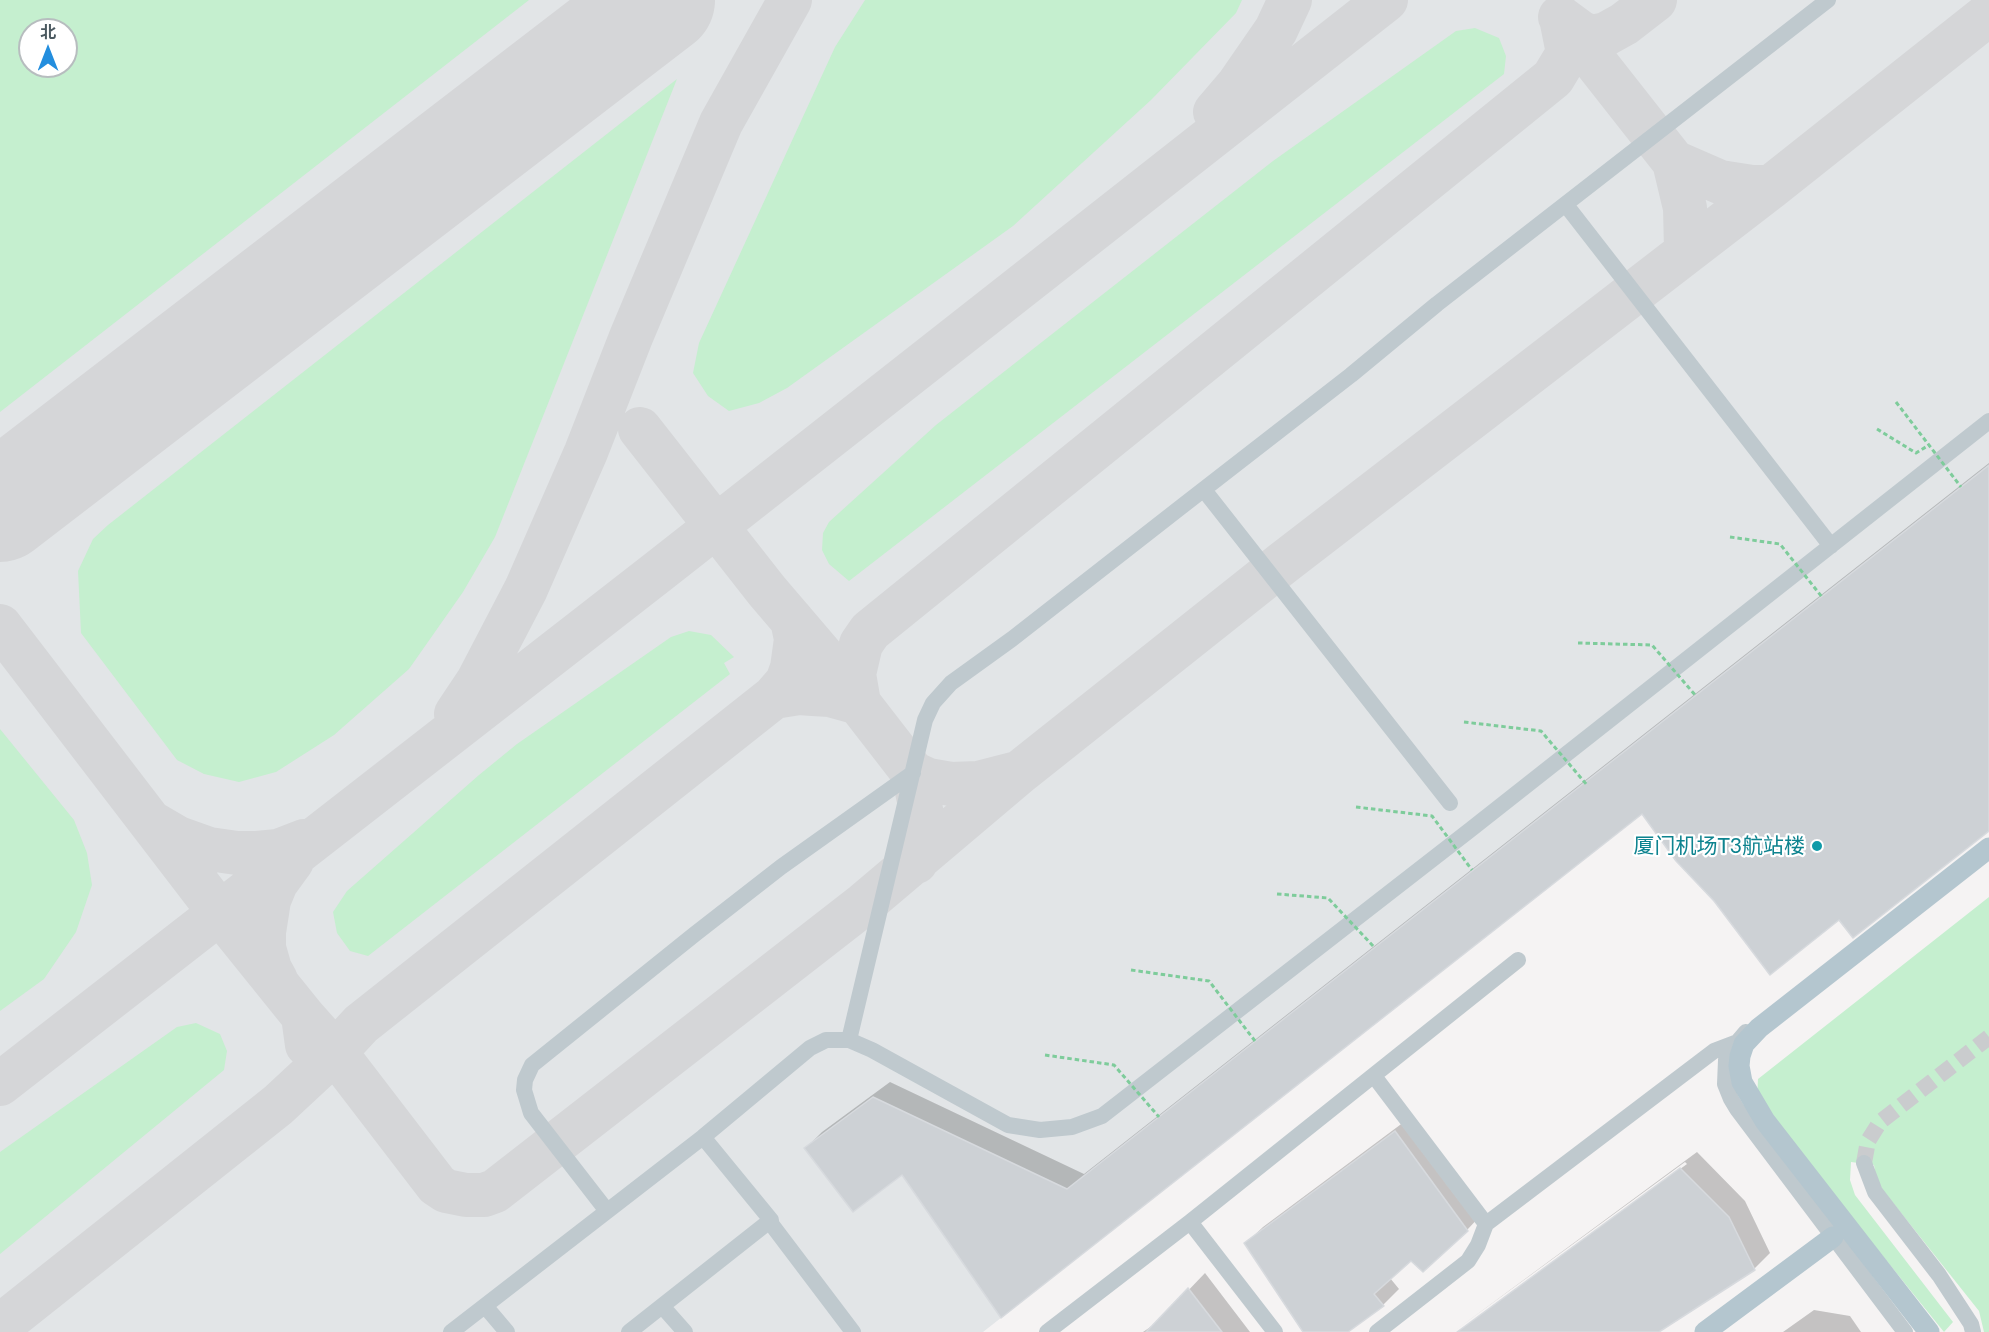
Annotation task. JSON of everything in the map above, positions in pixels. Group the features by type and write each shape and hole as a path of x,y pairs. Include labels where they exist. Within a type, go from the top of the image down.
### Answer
{"main road":[{"path":"1929,1332 1754,1104 1742,1082 1740,1056 1744,1044 1759,1028 1989,848"},
{"path":"1705,1332 1833,1237"}],"lane":[{"path":"849,1040 925,720 933,703 951,683 1012,639 1204,490 1828,0"},
{"path":"1566,205 1831,546"},
{"path":"451,1332 703,1137 810,1048 826,1040 849,1040 872,1050 1008,1125 1040,1130 1072,1127 1102,1116 1479,823 1989,421"},
{"path":"1204,490 1450,802"},
{"path":"607,1211 531,1113 524,1090 525,1080 532,1065 764,880 913,773"},
{"path":"1905,1332 1731,1099 1724,1074 1729,1052 1750,1028 1989,840"},
{"path":"1047,1332 1190,1222 1518,960"},
{"path":"1377,1332 1468,1262 1486,1224 1714,1051 1735,1043"},
{"path":"1374,1076 1486,1224"},
{"path":"703,1137 771,1220 769,1221 853,1332"},
{"path":"1864,1163 1875,1192 1939,1275 1971,1324 1973,1332"},
{"path":"629,1332 769,1221"},
{"path":"1190,1222 1275,1332"},
{"path":"485,1306 507,1332"},
{"path":"662,1306 684,1332"}],"path":[{"path":"1896,402 1961,487"},
{"path":"1876,429 1916,453 1929,445"},
{"path":"1730,537 1780,544 1822,597"},
{"path":"1578,644 1652,645 1696,696"},
{"path":"1464,722 1541,731 1587,785"},
{"path":"1356,807 1432,816 1472,870"},
{"path":"1277,894 1328,898 1374,947"},
{"path":"1131,970 1209,981 1255,1041"},
{"path":"1045,1055 1114,1065 1159,1117"}],"shaded area":[{"path":"0,0 1989,0 1989,831 1853,938 1838,920 1770,975 1714,901 1676,861 1642,814 983,1332 0,1332"}],"green space":[{"path":"0,0 529,0 0,412"},
{"path":"865,0 1242,0 1236,13 1151,100 1013,226 787,388 759,403 729,411 708,396 693,373 699,343 835,47"},
{"path":"1475,28 1499,38 1506,56 1504,74 849,581 829,564 822,550 823,533 829,522 936,425 1273,161 1456,31"},
{"path":"677,79 495,537 463,592 409,669 334,735 276,772 239,782 204,774 177,760 81,633 78,571 93,539"},
{"path":"689,631 711,635 734,657 724,663 730,674 368,956 350,951 337,933 333,912 347,891 517,744 671,637"},
{"path":"0,729 74,820 87,853 92,885 76,932 44,979 0,1011"},
{"path":"1989,897 1989,1332 1984,1332 1979,1311 1882,1189 1876,1177 1874,1165 1851,1162 1850,1180 1855,1195 1953,1322 1944,1332 1757,1100 1758,1079"},
{"path":"196,1023 220,1034 227,1051 224,1070 0,1254 0,1152 177,1027"}],"building":[{"name":"厦门机场T3航站楼","path":"1989,465 1989,831 1853,938 1839,920 1770,975 1714,901 1676,861 1642,814 1001,1318 902,1175 853,1212 804,1148 873,1097 1067,1189"},
{"path":"1395,1131 1468,1231 1423,1272 1411,1261 1374,1294 1384,1306 1348,1332 1303,1332 1244,1243"},
{"path":"1680,1168 1729,1217 1755,1270 1659,1332 1457,1332"},
{"path":"1188,1288 1222,1332 1146,1332"}],"taxiway":[{"path":"456,714 478,681 526,589 586,452 631,337 721,123 790,0"},
{"path":"1215,112 1238,85 1276,30 1290,0"},
{"path":"0,1084 659,571 1386,0"},
{"path":"1561,18 1591,37 1606,34 1624,24 1655,0"},
{"path":"303,1016 335,1052 437,1185 446,1191 466,1195 484,1195 495,1191 864,904 1020,772 1283,563 1771,187 1989,14"},
{"path":"1560,17 1674,162"},
{"path":"774,697 799,693 830,695 859,703 854,674 861,644 870,631 1553,78 1568,53 1561,18"},
{"path":"1686,250 1685,208 1674,162 1720,182 1752,187 1771,187"},
{"path":"640,429 913,773"},
{"path":"0,524 16,495"},
{"path":"0,1326 278,1105 335,1052 361,1024 774,697 787,682 792,668 796,639 792,620"},
{"path":"0,626 220,913 303,1016 307,1045"},
{"path":"916,862 921,845 923,819 913,773 928,780 951,784 978,783 1017,773"},
{"path":"154,824 178,838 209,849 237,853 278,851 304,841"},
{"path":"276,980 264,948 264,932 269,900 276,883 292,861"}],"runway":[{"path":"0,507 660,0"}],"tunnel":[{"path":"1864,1163 1868,1141 1880,1122 1989,1037"}],"place":[{"name":"厦门机场T3航站楼","path":"1817,846"}]}
